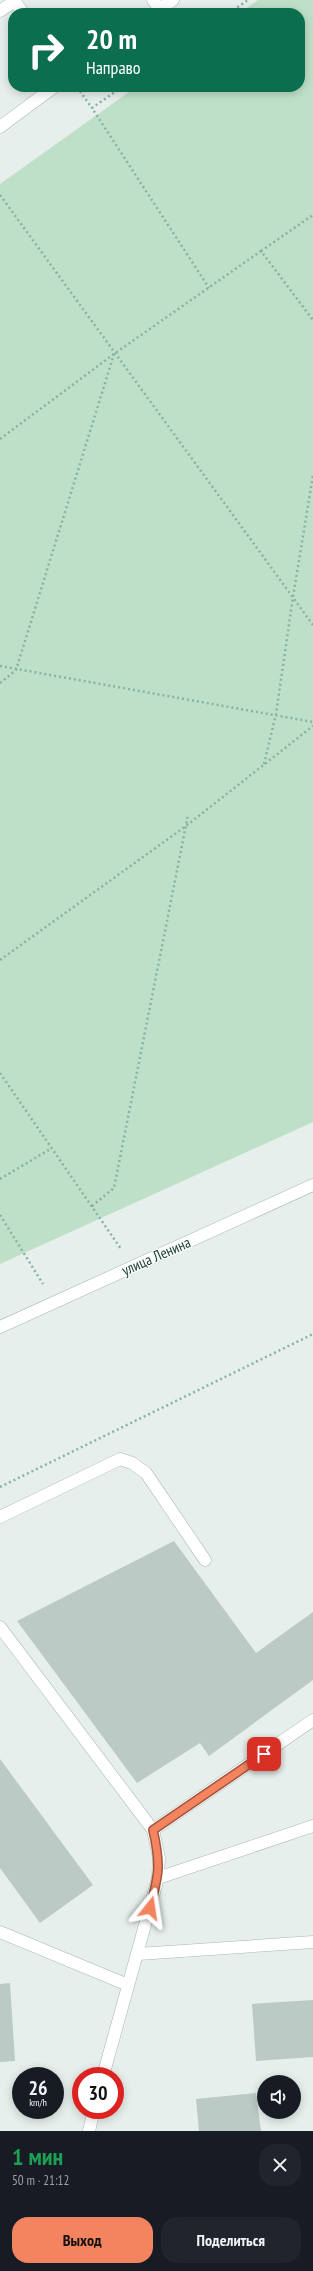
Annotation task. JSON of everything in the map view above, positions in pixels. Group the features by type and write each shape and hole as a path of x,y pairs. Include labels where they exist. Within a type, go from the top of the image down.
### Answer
{"street":[{"path":"156,7 173,0"},
{"path":"0,11 14,1"},
{"path":"0,127 47,92"},
{"name":"улица Ленина","path":"0,1327 313,1185"},
{"path":"0,1517 120,1458 132,1463 146,1473 205,1560"},
{"path":"0,1627 153,1830 159,1858 158,1878 106,2067"},
{"path":"153,1830 313,1720"},
{"path":"158,1878 313,1826"},
{"path":"0,1932 128,1985"},
{"path":"138,1954 313,1942"},
{"path":"89,2131 92,2119"}],"path":[{"path":"236,8 248,0"},
{"path":"81,92 208,288"},
{"path":"92,108 115,92"},
{"path":"0,195 114,354 313,625"},
{"path":"0,439 114,354 313,215"},
{"path":"261,251 313,320"},
{"path":"0,683 16,670 114,354"},
{"path":"264,764 276,714 292,597 313,474"},
{"path":"0,666 276,714 313,722"},
{"path":"0,960 186,826 313,726"},
{"path":"92,1206 114,1188 188,815"},
{"path":"0,1073 134,1266"},
{"path":"0,1179 52,1148"},
{"path":"0,1215 54,1302"},
{"path":"0,1487 313,1334"}],"green space":[{"path":"258,0 313,0 313,1122 0,1264 0,184 129,92 305,92 305,8 247,8"}],"building":[{"path":"174,1541 256,1653 313,1612 313,1680 209,1756 200,1743 137,1783 17,1621"},
{"path":"0,1759 93,1885 40,1923 0,1868"},
{"path":"10,1983 15,2061 0,2062 0,1984"},
{"path":"313,2000 313,2057 256,2061 252,2004"},
{"path":"256,2093 257,2119 259,2119 261,2131 199,2131 196,2099"}],"route":[{"path":"150,1908 158,1878 159,1858 153,1830 264,1754"}]}
